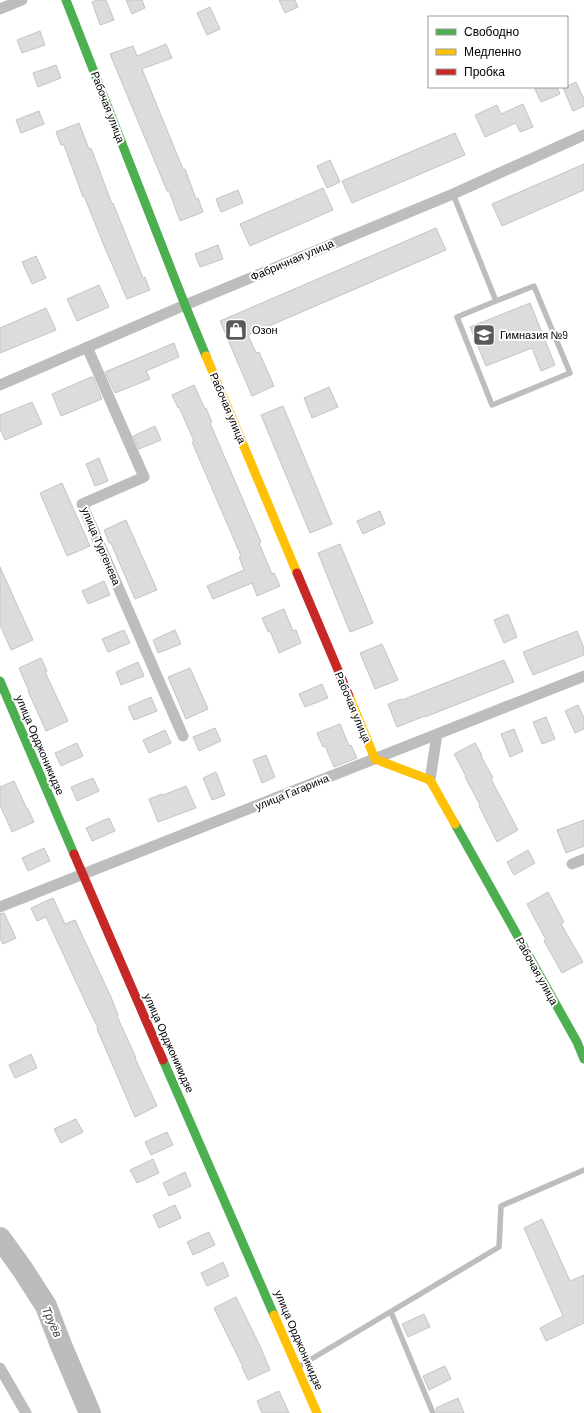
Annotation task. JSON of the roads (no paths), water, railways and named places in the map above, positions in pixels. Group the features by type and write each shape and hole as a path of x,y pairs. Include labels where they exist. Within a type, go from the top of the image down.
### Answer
{"street":[{"path":"0,9 22,0"},
{"name":"Рабочая улица","path":"66,0 185,305 375,759"},
{"name":"Фабричная улица","path":"0,385 185,305 453,194 584,135"},
{"name":"улица Тургенева","path":"87,347 144,477 82,504 183,736"},
{"name":"улица Гагарина","path":"0,907 437,734 583,679"},
{"name":"улица Орджоникидзе","path":"0,682 82,874 298,1367 315,1412"},
{"path":"375,759 430,780 437,734"},
{"name":"Рабочая улица","path":"430,780 580,1041 584,1060"},
{"path":"572,864 584,859"},
{"path":"0,1368 26,1413"}],"lane":[{"path":"453,194 496,301"},
{"path":"534,286 570,374 492,404 456,317 496,301 534,286"},
{"path":"298,1367 499,1247 501,1206 584,1170"},
{"path":"391,1312 433,1413"}],"waterway":[{"name":"Труёв","path":"0,1238 46,1306 90,1413"}],"place":[{"name":"Озон","path":"236,330"},
{"name":"Гимназия №9","path":"484,335"}]}
